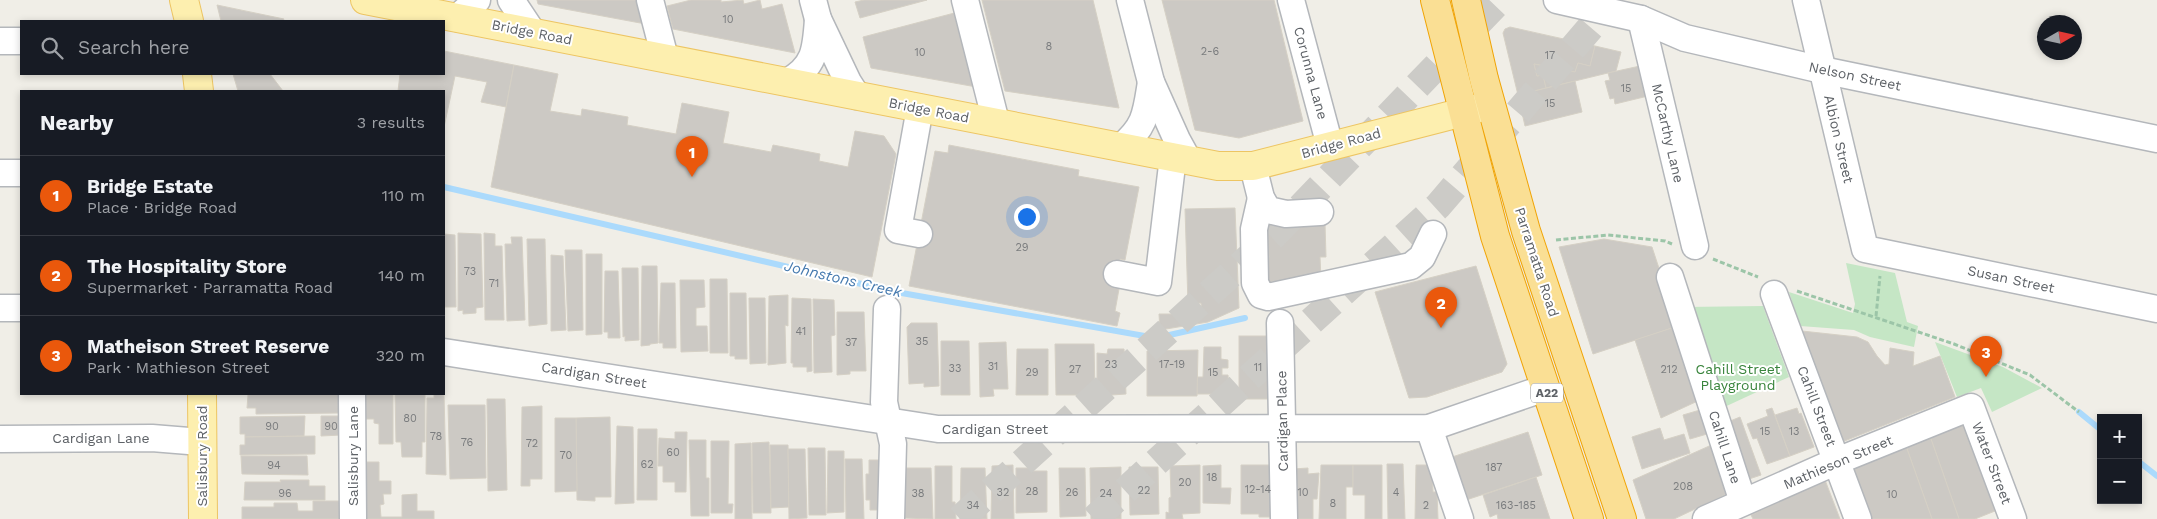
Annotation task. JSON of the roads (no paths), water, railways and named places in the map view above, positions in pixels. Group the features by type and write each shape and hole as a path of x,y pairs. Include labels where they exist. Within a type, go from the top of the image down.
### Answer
{"highway":[{"name":"A22","path":"1435,0 1495,236 1589,519"},
{"name":"Parramatta Road","path":"1466,0 1491,105 1538,268 1587,408 1622,519"}],"main road":[{"path":"184,0 188,20"},
{"name":"Bridge Road","path":"365,0 1218,166 1262,164 1491,105"},
{"path":"198,75 199,90"},
{"name":"Salisbury Road","path":"202,395 202,519"}],"street":[{"path":"457,18 477,0"},
{"path":"510,0 533,33"},
{"path":"650,0 665,58"},
{"path":"965,0 996,122"},
{"path":"1117,274 1158,282 1181,158 1177,140 1151,82 1130,0"},
{"name":"Corunna Lane","path":"1292,0 1330,146"},
{"name":"Nelson Street","path":"1557,0 1641,20 1685,38 1822,70 2157,139"},
{"name":"Albion Street","path":"1806,0 1865,249"},
{"path":"787,82 797,77 812,59 816,42 815,10"},
{"path":"815,10 848,82 857,96"},
{"name":"McCarthy Lane","path":"1641,20 1696,251"},
{"path":"0,41 20,41"},
{"path":"1120,147 1134,136 1142,124 1151,82"},
{"path":"909,232 920,108"},
{"path":"1261,198 1268,210 1277,213 1312,213 1278,193 1262,164"},
{"path":"1262,164 1261,198 1254,228 1255,283 1261,295 1268,297 1368,276 1417,263 1422,257 1429,235"},
{"path":"0,173 20,173"},
{"name":"Susan Street","path":"1865,249 2157,309"},
{"name":"Cahill Lane","path":"1670,277 1743,502"},
{"name":"Cahill Street","path":"1777,288 1858,519"},
{"path":"0,308 20,308"},
{"path":"887,309 884,402 893,444 891,519"},
{"name":"Cardigan Place","path":"1280,323 1284,519"},
{"name":"Cardigan Street","path":"445,352 938,429 1428,428 1545,388"},
{"name":"Salisbury Lane","path":"352,395 353,519"},
{"name":"Mathieson Street","path":"1706,519 1837,461 1971,407"},
{"name":"Water Street","path":"1971,407 2013,519"},
{"path":"1428,428 1460,519"},
{"name":"Cardigan Lane","path":"0,439 152,438 201,442"}],"waterway":[{"name":"Johnstons Creek","path":"445,187 896,292 1156,338 1245,318"},
{"name":"Johnstons Creek","path":"2079,412 2097,427"},
{"name":"Johnstons Creek","path":"2142,464 2157,476"}],"tunnel":[{"path":"960,519 1274,235 1500,0"},
{"path":"1094,519 1438,206 1614,0"}],"place":[{"name":"Bridge Estate","path":"692,177"},
{"name":"The Hospitality Store","path":"1441,328"},
{"name":"Matheison Street Reserve","path":"1986,377"}],"park label":[{"name":"Cahill Street Playground","path":"1738,378"}]}
